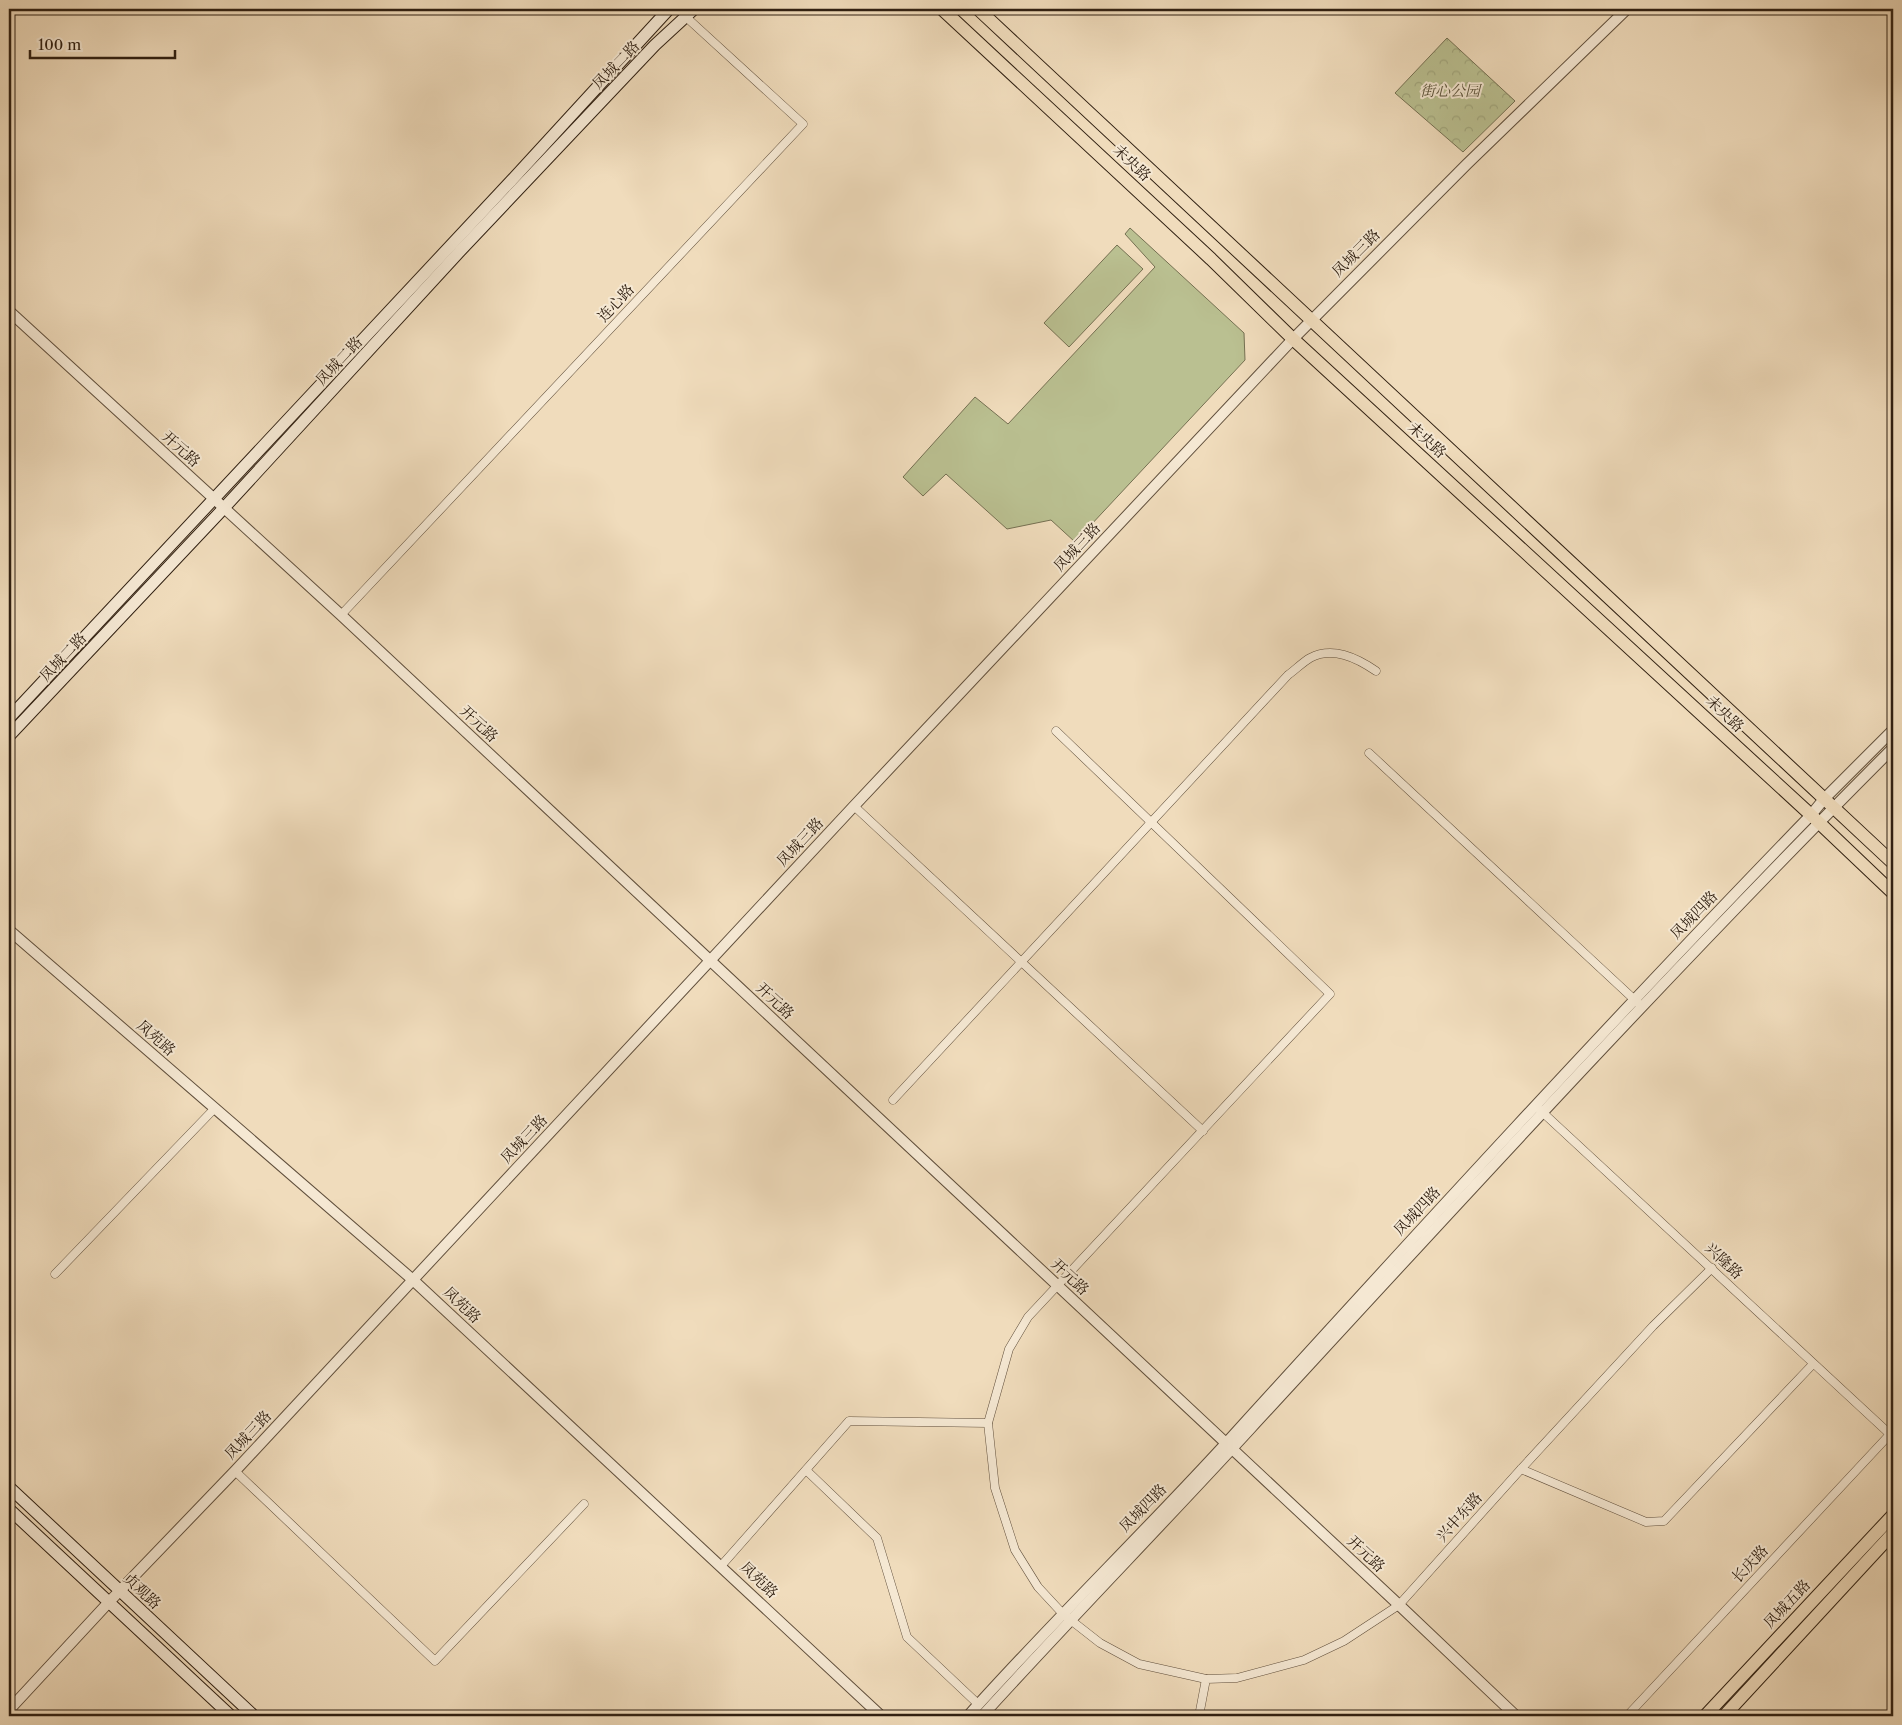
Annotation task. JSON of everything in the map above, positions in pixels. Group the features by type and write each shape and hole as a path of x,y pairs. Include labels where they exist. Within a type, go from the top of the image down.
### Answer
{"main road":[{"name":"凤城二路","path":"9,718 511,182 669,9"},
{"name":"未央路","path":"942,9 1211,259 1235,285 1293,339 1893,893"},
{"name":"未央路","path":"978,9 1893,863"},
{"name":"凤城二路","path":"9,736 223,508 466,244 655,45 690,13"},
{"name":"贞观路","path":"9,1487 254,1716"},
{"name":"贞观路","path":"9,1509 231,1716"},
{"name":"凤城五路","path":"1705,1716 1893,1515"},
{"name":"凤城五路","path":"1724,1716 1893,1533"}],"street":[{"name":"凤城三路","path":"9,1710 109,1602 235,1471 710,960 1310,320 1626,9"},
{"name":"连心路","path":"340,615 803,124 690,13"},
{"name":"开元路","path":"9,311 340,615 710,960 1514,1715"},
{"path":"893,1100 1288,675 1311,658 1337,652 1362,661 1376,671"},
{"name":"凤城四路","path":"968,1716 1067,1617 1229,1446 1375,1278 1538,1109 1642,1006 1815,819 1893,730"},
{"path":"721,1566 849,1421 988,1423 1009,1349 1028,1317 1330,994 1056,731"},
{"name":"凤城四路","path":"1829,803 1893,748"},
{"path":"1369,754 1642,1006"},
{"path":"854,806 1203,1131"},
{"name":"凤城四路","path":"1538,1109 1633,999 1815,819"},
{"name":"凤苑路","path":"9,930 413,1280 880,1716"},
{"path":"55,1274 215,1108"},
{"name":"兴隆路","path":"1538,1109 1712,1268 1813,1364 1892,1434"},
{"name":"兴中东路","path":"988,1423 995,1488 1015,1550 1038,1587 1067,1617 1100,1643 1139,1664 1206,1679 1237,1678 1304,1660 1344,1641 1399,1605 1653,1326 1712,1268"},
{"path":"1521,1469 1646,1522 1664,1521 1813,1364"},
{"name":"长庆路","path":"1627,1716 1892,1434"},
{"path":"806,1470 877,1538 907,1637 978,1704"},
{"path":"235,1471 435,1661 584,1504"},
{"name":"凤城四路","path":"982,1716 1067,1617"},
{"path":"1200,1716 1206,1679"}],"green space":[{"name":"街心公园","path":"1447,38 1515,101 1463,152 1395,93"},
{"path":"1130,228 1244,333 1245,360 1075,542 1051,520 1007,529 946,474 923,496 903,477 975,397 1008,424 1155,267 1125,234"},
{"path":"1117,245 1143,269 1069,347 1044,323"}]}
